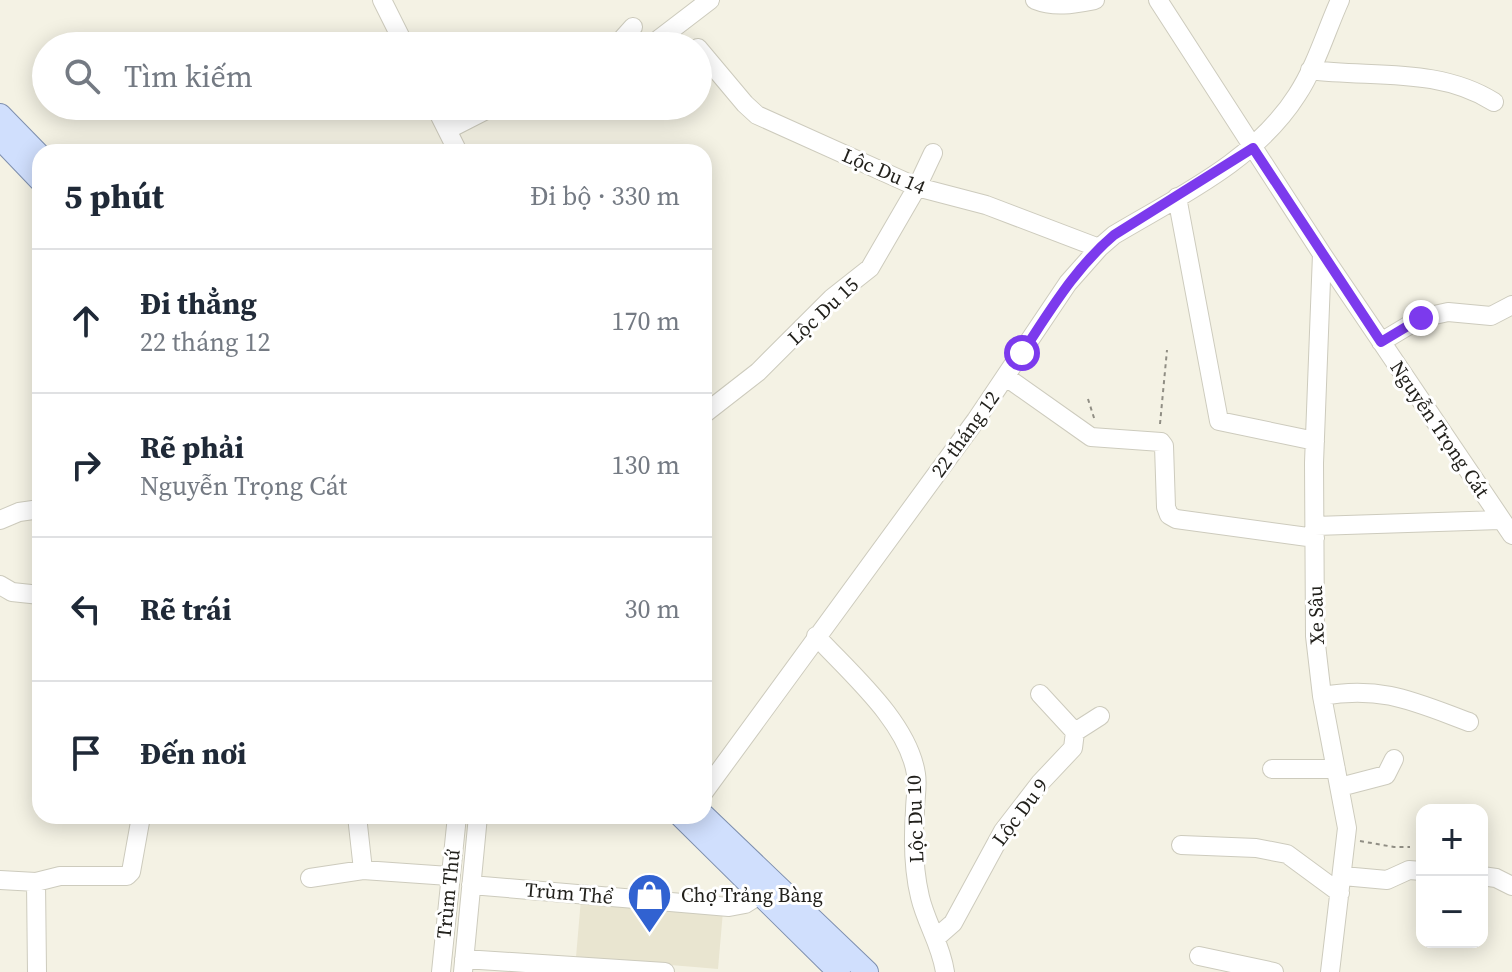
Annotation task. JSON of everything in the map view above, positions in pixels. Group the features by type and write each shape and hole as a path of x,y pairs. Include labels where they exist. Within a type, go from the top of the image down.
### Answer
{"main road":[{"path":"0,115 32,148"},
{"path":"0,138 32,172"},
{"path":"696,824 839,972"},
{"path":"697,824 867,972"}],"street":[{"path":"382,0 398,32"},
{"path":"669,32 710,0"},
{"path":"1035,0 1065,5 1095,0"},
{"name":"Nguyễn Trọng Cát","path":"1158,0 1322,254 1512,535"},
{"name":"22 tháng 12","path":"712,781 1006,377 1068,283 1114,235 1253,148 1298,94 1340,0"},
{"name":"Lộc Du 14","path":"679,25 685,32"},
{"path":"629,32 633,27"},
{"name":"Lộc Du 14","path":"712,65 757,115 917,187 986,205 1099,248"},
{"path":"1310,70 1434,78 1475,91 1494,102"},
{"path":"442,120 454,144"},
{"path":"447,130 467,120"},
{"name":"Lộc Du 15","path":"712,408 758,372 832,298 870,268 933,153"},
{"path":"1177,197 1219,421 1315,441"},
{"name":"Xe Sâu","path":"1322,254 1315,441 1315,636 1322,696 1346,812 1347,840 1330,972"},
{"path":"1381,342 1421,318 1448,312 1491,316 1512,305"},
{"path":"1006,377 1083,433 1097,438 1161,442 1164,446 1166,507 1169,515 1176,519 1315,532 1500,520"},
{"path":"0,520 32,510"},
{"path":"0,585 12,592 32,594"},
{"name":"Lộc Du 10","path":"816,636 880,705 899,731 910,754 916,775 913,847 920,897 937,937 945,972"},
{"path":"1322,696 1381,692 1469,722"},
{"path":"1040,694 1075,732 1100,716"},
{"name":"Lộc Du 9","path":"937,937 953,923 1003,831 1040,783 1073,748 1075,732"},
{"path":"1271,764 1386,775 1394,759"},
{"path":"0,880 36,882 60,876 127,876 131,872 140,824"},
{"path":"358,824 363,870"},
{"name":"Trùm Thứ","path":"441,972 456,824"},
{"path":"477,824 463,965 665,972"},
{"path":"1181,845 1256,848 1287,854 1342,885 1387,880 1409,870 1416,871"},
{"path":"310,878 363,870 449,876"},
{"path":"1488,877 1512,886"},
{"path":"36,882 37,972"},
{"name":"Trùm Thể","path":"471,885 729,907 738,907 761,894"},
{"path":"1199,956 1274,972"}],"path":[{"path":"1161,442 1167,350"},
{"path":"1088,399 1097,438"},
{"path":"1347,840 1410,847"}],"shaded area":[{"name":"Chợ Trảng Bàng","path":"581,899 723,911 718,969 576,957"}],"place":[{"name":"Chợ Trảng Bàng","path":"650,934"}],"route":[{"path":"1022,353 1068,283 1099,248 1114,235 1253,148 1381,342 1421,318"}]}
